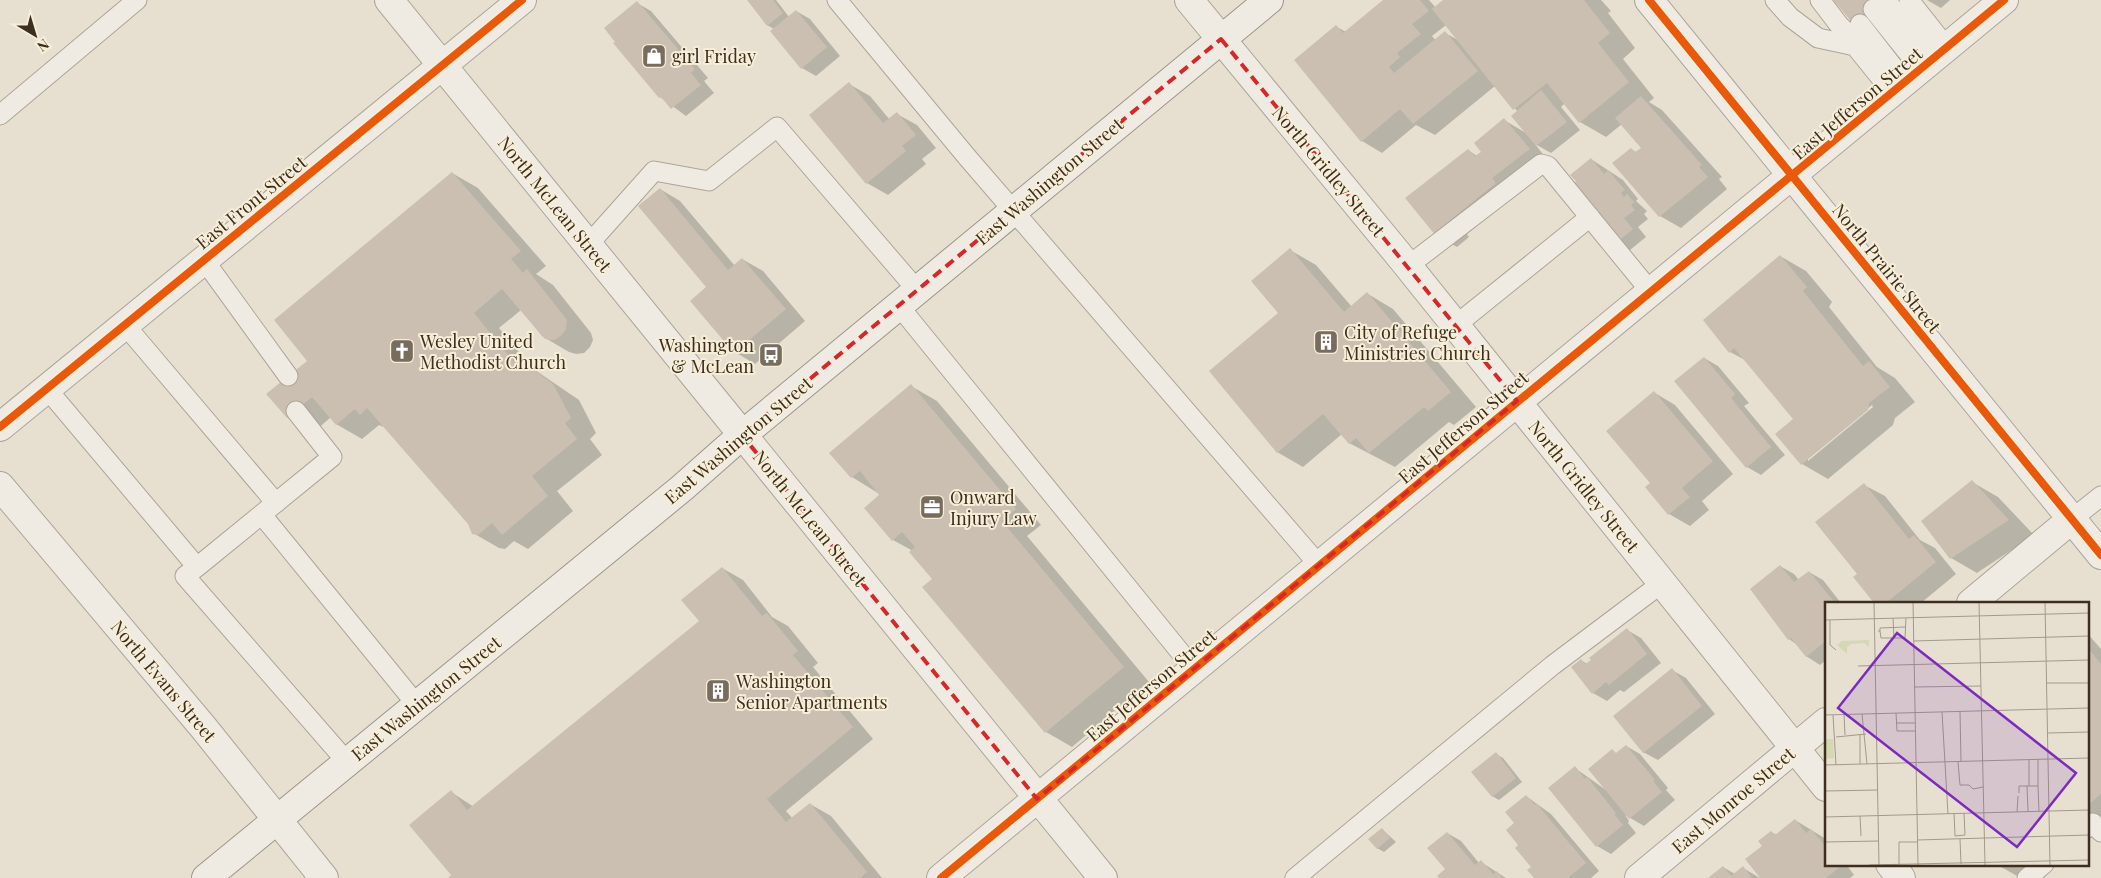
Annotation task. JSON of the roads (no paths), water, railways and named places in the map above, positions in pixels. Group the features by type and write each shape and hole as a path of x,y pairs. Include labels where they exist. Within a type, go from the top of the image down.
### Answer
{"street":[{"name":"North McLean Street","path":"389,0 1103,878"},
{"name":"East Front Street","path":"0,427 522,0"},
{"name":"North Gridley Street","path":"1189,0 1456,325 1825,786"},
{"name":"East Washington Street","path":"206,878 675,494 742,435 1269,0"},
{"name":"North Prairie Street","path":"1649,0 2101,555"},
{"name":"East Jefferson Street","path":"941,878 1792,176 2001,1"},
{"name":"North Evans Street","path":"0,486 199,722 324,878"},
{"path":"1972,602 2072,519"},
{"name":"East Monroe Street","path":"1639,878 1825,723"},
{"path":"1892,866 1901,878"}],"lane":[{"path":"0,115 137,0"},
{"path":"837,0 1013,211 1319,565"},
{"path":"1775,0 1790,17 1818,38 1855,46 1916,73"},
{"path":"1820,0 1839,25 1857,41 1916,73"},
{"path":"1909,0 1916,73"},
{"path":"1880,4 1916,73"},
{"path":"1860,24 1916,73"},
{"path":"588,245 654,171 709,181 777,127 1194,668"},
{"path":"1408,266 1540,164 1548,166 1651,292"},
{"path":"1456,325 1590,217"},
{"path":"204,260 288,376"},
{"path":"125,325 417,705"},
{"path":"47,389 197,567"},
{"path":"296,411 332,457 185,576 347,762"},
{"path":"2072,519 2101,496"},
{"path":"1295,878 1553,665 1662,583"},
{"path":"2027,878 2042,866"}],"place":[{"name":"girl Friday","path":"654,56"},
{"name":"City of Refuge Ministries Church","path":"1326,342"},
{"name":"Wesley United Methodist Church","path":"402,351"},
{"name":"Washington & McLean","path":"771,355"},
{"name":"Onward Injury Law","path":"932,507"},
{"name":"Washington Senior Apartments","path":"718,691"}]}
